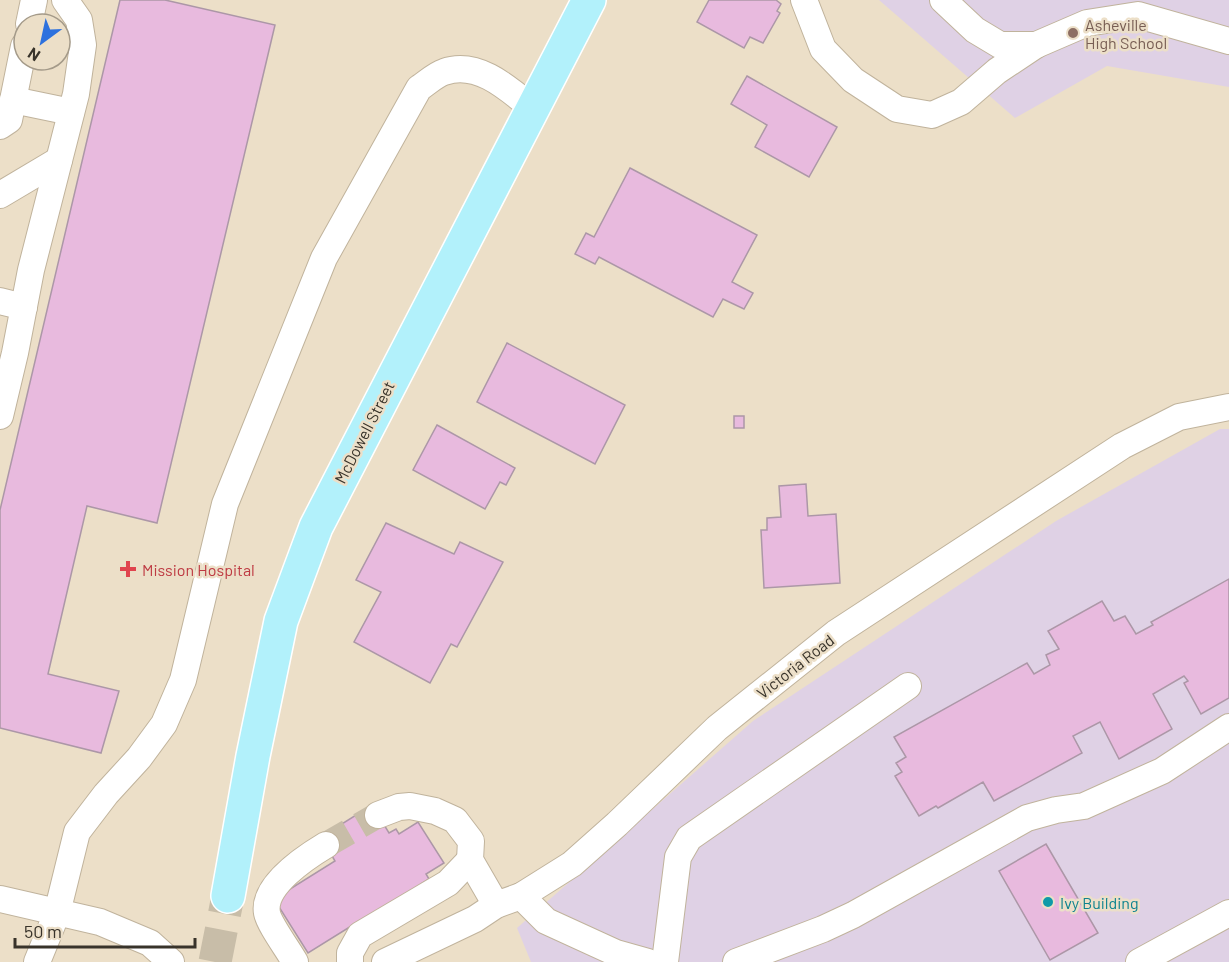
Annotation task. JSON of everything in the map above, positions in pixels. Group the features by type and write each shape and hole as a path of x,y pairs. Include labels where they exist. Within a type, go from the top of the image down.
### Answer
{"main road":[{"name":"McDowell Street","path":"228,896 253,756 281,621 316,527 589,0"}],"street":[{"path":"0,416 12,304 59,160 71,112 83,45 79,20 65,0"},
{"path":"804,0 823,49 853,80 897,109 932,115 961,102 997,71 1036,45 1087,23 1138,15 1229,41"},
{"path":"943,0 975,30 1000,45 1036,45"},
{"path":"1087,23 1114,0"},
{"path":"37,962 57,913 77,832 106,794 139,758 164,724 183,680 225,504 324,258 419,88 444,72 474,69 506,87 532,108"},
{"path":"0,126 9,120 19,72"},
{"path":"13,100 71,112"},
{"path":"0,195 59,160"},
{"name":"Victoria Road","path":"385,962 475,919 496,906 521,896 572,864 717,728 836,633 1122,446 1179,417 1229,407"},
{"path":"665,962 678,857 689,838 908,686"},
{"path":"736,962 824,929 853,915 1027,818 1056,810 1084,806 1162,771 1229,727"},
{"path":"378,815 399,807 410,806 435,811 455,820 471,841 470,860 496,906"},
{"path":"295,962 267,915 267,902 272,890 284,878 311,854 326,845"},
{"path":"350,962 350,953 360,935 448,883 470,860"},
{"path":"521,896 546,921 616,953 648,962"},
{"path":"0,898 100,922 150,943 171,962"},
{"path":"1139,962 1229,913"}],"shaded area":[{"name":"Asheville High School","path":"879,0 1229,0 1229,87 1107,66 1015,118"},
{"path":"1220,429 1229,429 1229,962 531,962 517,928 753,721 1056,521"}],"building":[{"path":"120,0 165,0 275,25 157,523 87,506 48,674 119,691 101,753 0,728 0,510"},
{"path":"709,0 776,0 781,4 777,11 780,13 763,43 750,37 744,48 697,22"},
{"path":"747,76 837,127 809,177 755,147 767,125 731,104"},
{"path":"630,168 757,235 732,282 753,293 744,309 723,299 713,317 599,257 595,264 575,254 586,233 594,237"},
{"path":"507,343 625,405 595,464 477,402"},
{"path":"734,416 744,416 744,428 734,428"},
{"path":"437,425 515,468 506,485 500,482 485,509 413,470"},
{"path":"806,484 808,516 836,514 840,583 764,588 761,530 767,530 767,518 781,517 779,486"},
{"path":"386,523 454,554 460,542 503,562 457,647 451,644 430,683 354,642 381,592 356,580"},
{"path":"1229,579 1229,698 1201,714 1184,683 1188,681 1184,676 1153,694 1172,729 1119,759 1100,722 1073,736 1082,753 994,801 983,782 938,808 936,806 919,816 895,776 902,772 896,763 906,757 894,737 1027,663 1034,674 1050,665 1046,655 1059,649 1048,631 1102,601 1114,621 1125,616 1136,634 1153,625 1151,622"},
{"path":"372,805 389,833 396,829 399,834 418,822 444,863 426,874 429,879 421,884 426,892 369,915 308,953 274,899 335,861 321,837"},
{"name":"Ivy Building","path":"1046,844 1098,933 1050,960 999,871"}],"tunnel":[{"path":"326,845 378,815"},
{"path":"215,962 228,896"}],"place":[{"name":"Asheville High School","path":"1073,33"},
{"name":"Mission Hospital","path":"128,569"},
{"name":"Ivy Building","path":"1048,902"}]}
